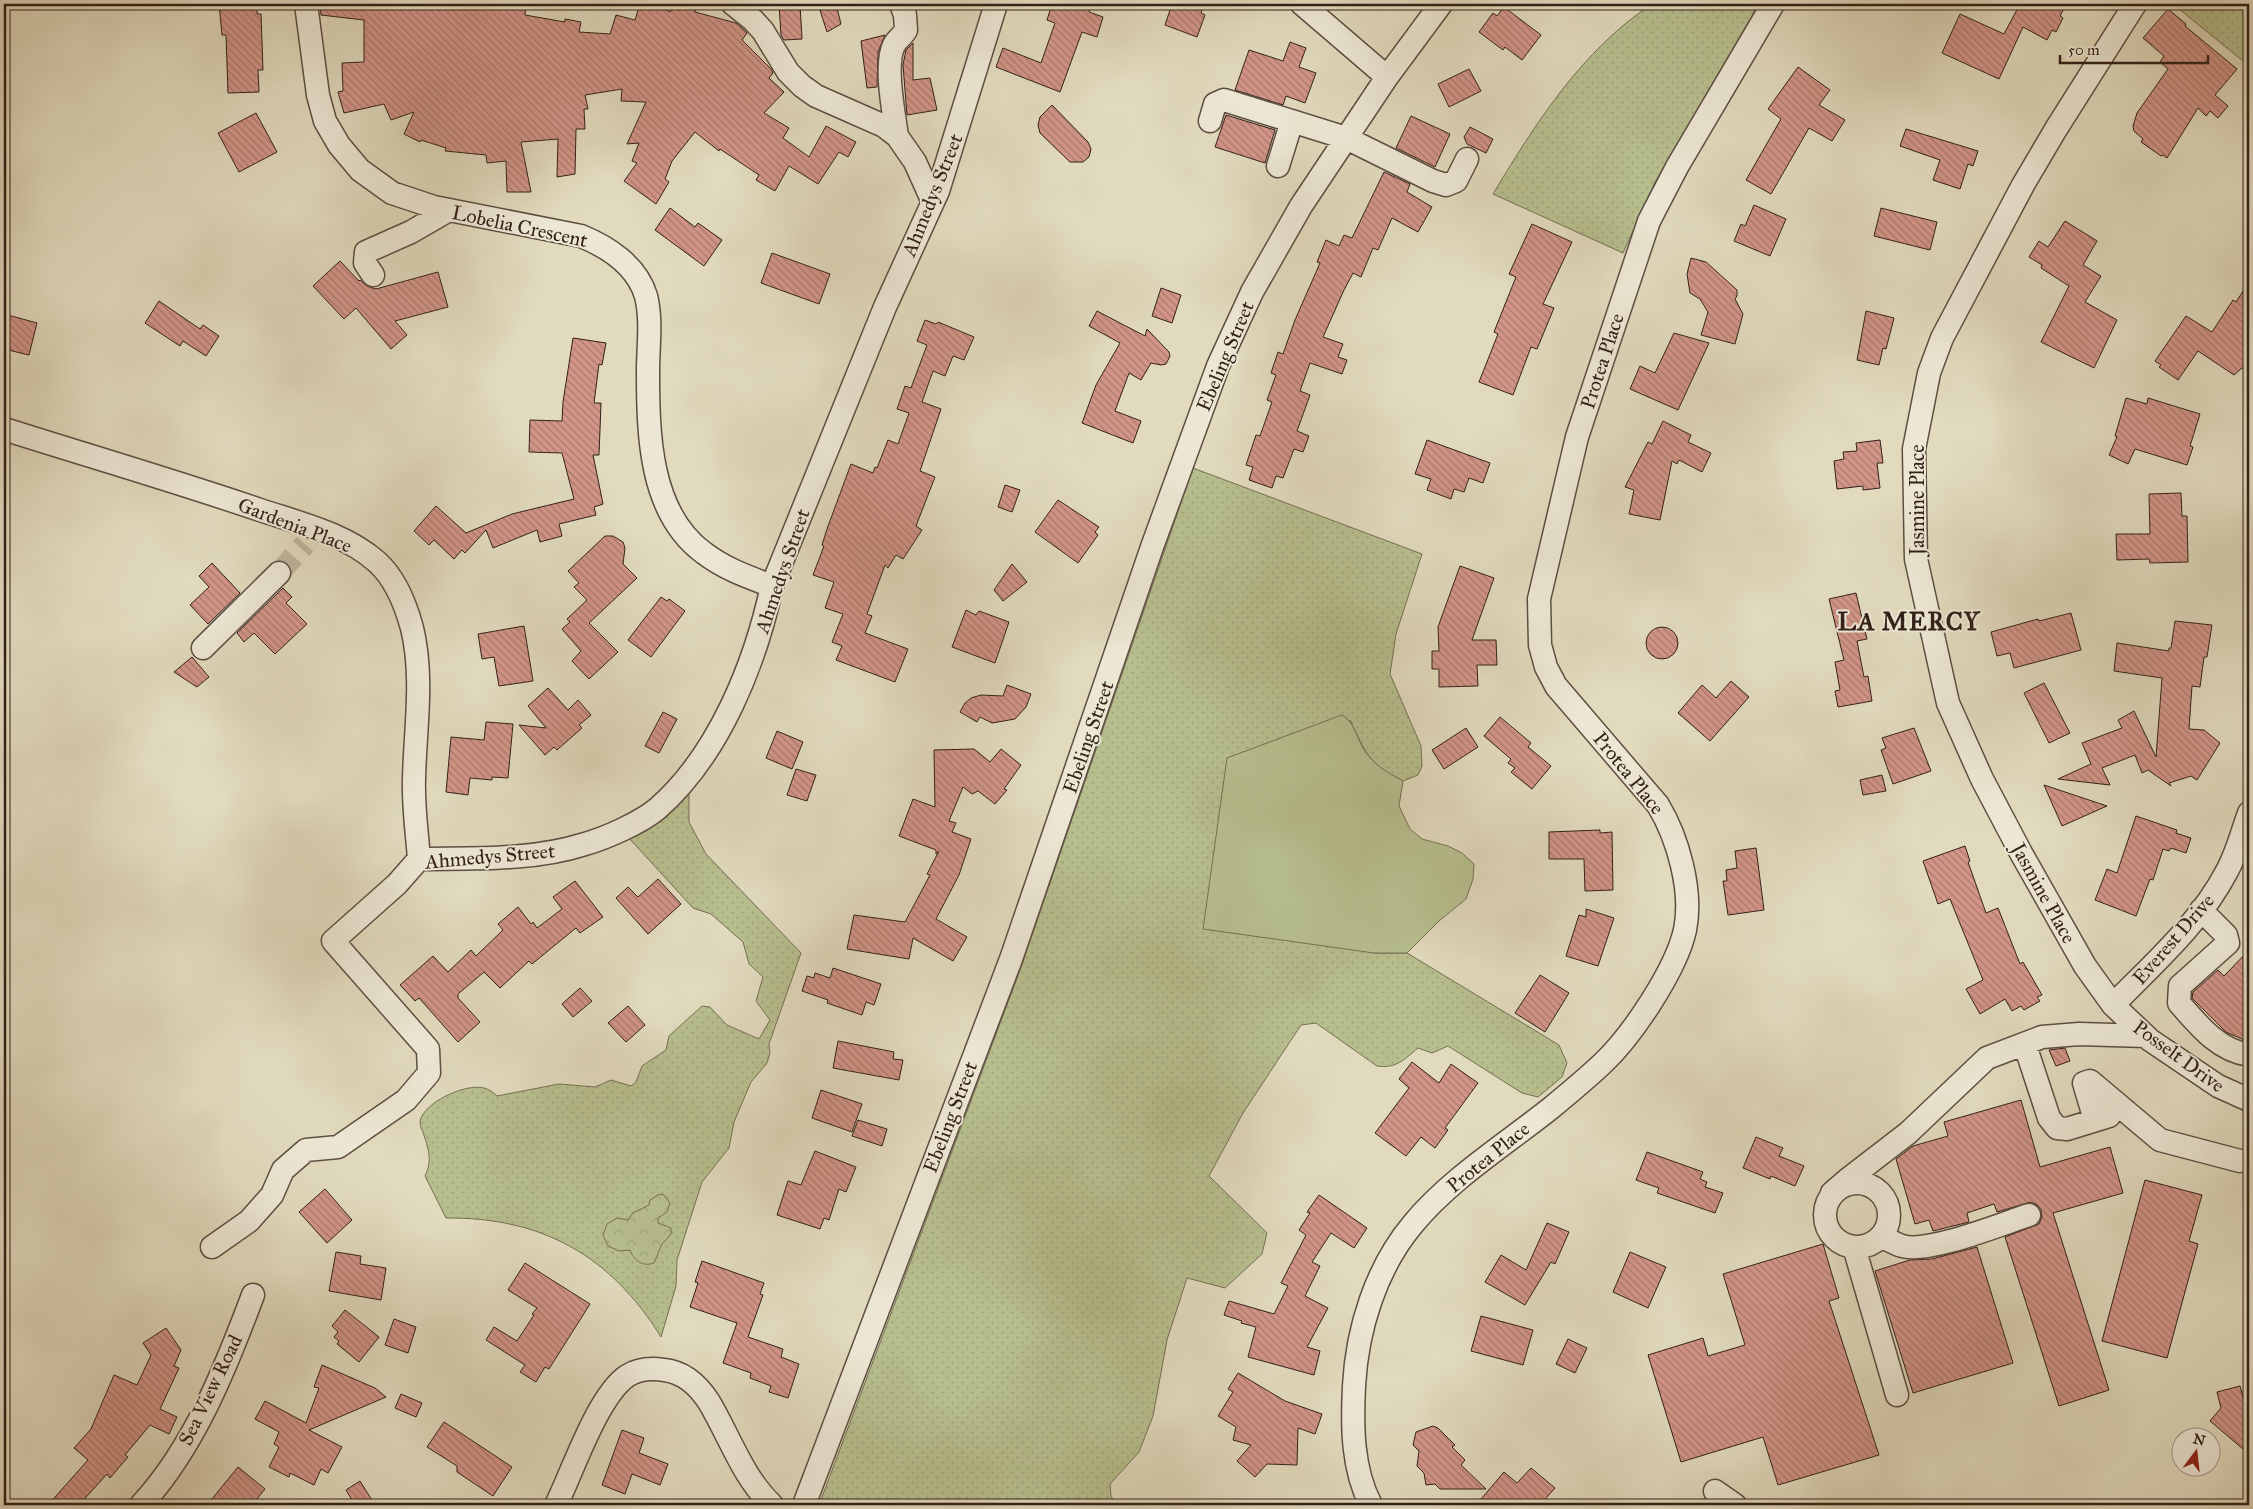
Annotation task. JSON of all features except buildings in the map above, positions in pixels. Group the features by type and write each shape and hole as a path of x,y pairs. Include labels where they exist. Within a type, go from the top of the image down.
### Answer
{"street":[{"name":"Lobelia Crescent","path":"306,4 318,95 326,121 339,146 360,170 392,193 411,201 581,236 598,243 626,264 646,296 650,333 650,435 660,488 667,506 678,525 703,553 740,575 772,586"},
{"path":"733,4 763,31 788,72 802,86 816,96 884,126 897,136 915,162 933,202"},
{"path":"897,136 891,99 891,53 894,44 906,30 905,15 901,4"},
{"name":"Ahmedys Street","path":"212,1247 249,1221 272,1195 283,1170 306,1150 338,1147 406,1100 428,1073 428,1049 333,941 396,884 419,859 499,858 550,852 586,844 624,828 656,810 676,789 705,752 737,695 766,617 772,586 885,307 933,202 954,144 996,4"},
{"path":"1302,4 1387,77"},
{"name":"Ebeling Street","path":"804,1505 1011,959 1203,403 1252,292 1300,206 1387,77 1441,4"},
{"name":"Protea Place","path":"1370,1505 1361,1484 1354,1445 1352,1410 1354,1371 1360,1330 1368,1306 1396,1249 1412,1224 1435,1200 1603,1063 1643,1013 1680,948 1684,934 1687,903 1683,871 1670,825 1658,805 1556,686 1546,667 1540,645 1539,599 1577,437 1649,221 1677,167 1773,4"},
{"name":"Jasmine Place","path":"2114,1005 2085,966 2021,853 1982,779 1948,703 1916,559 1914,449 1929,374 1942,338 2023,185 2135,4"},
{"path":"1210,121 1215,104 1224,100 1346,138 1433,181 1446,185 1456,181 1467,159"},
{"path":"1278,166 1292,121"},
{"path":"373,275 365,263 366,252 411,232 449,210"},
{"name":"Gardenia Place","path":"4,429 212,494 311,537 356,548 377,563 392,580 403,601 412,629 417,658 418,690 414,782 419,859"},
{"path":"203,648 279,573"},
{"name":"Everest Drive","path":"2114,1005 2187,928 2201,910 2228,870 2249,813"},
{"path":"2201,910 2226,935 2228,943 2180,986 2179,1003 2203,1030 2241,1053 2218,1086"},
{"name":"Posselt Drive","path":"2114,1005 2146,1036 2196,1073 2218,1086 2249,1100"},
{"path":"1832,1193 1850,1183 1860,1183 1878,1191 1884,1198 1888,1208 1886,1228 1881,1236 1864,1246 1854,1247 1835,1239 1825,1222 1827,1202 1832,1193 1908,1133 1987,1058 2042,1036 2079,1034 2146,1036"},
{"path":"2025,1044 2052,1124 2058,1128 2067,1129 2125,1111"},
{"path":"2095,1120 2084,1083 2090,1081 2160,1140 2240,1161"},
{"path":"1878,1157 1878,1191"},
{"path":"1881,1236 1902,1246 1919,1247 1940,1243 2029,1215"},
{"path":"1854,1247 1898,1395"},
{"name":"Sea View Road","path":"141,1505 185,1445 208,1404 232,1351 253,1295"},
{"path":"556,1505 597,1416 615,1388 627,1376 639,1370 657,1368 686,1377 701,1389 744,1471 772,1505"},
{"path":"1715,1491 1735,1505"}],"green space":[{"path":"1652,4 1759,4 1655,182 1623,253 1493,194 1543,115 1582,66 1627,22"},
{"path":"2173,4 2246,4 2249,7 2249,66"},
{"path":"1193,468 1422,554 1396,634 1390,674 1421,746 1422,766 1418,775 1403,781 1383,769 1365,750 1350,720 1374,953 1407,953 1559,1045 1567,1063 1562,1077 1538,1097 1522,1093 1448,1046 1432,1053 1418,1048 1395,1065 1377,1066 1316,1023 1301,1025 1243,1113 1209,1176 1267,1233 1262,1254 1225,1288 1187,1278 1167,1340 1153,1416 1139,1452 1110,1484 1111,1496 1116,1505 819,1505 1019,973"},
{"path":"1342,715 1353,726 1363,748 1371,759 1381,768 1403,781 1399,806 1410,829 1422,839 1448,846 1462,853 1474,864 1473,879 1466,899 1439,921 1407,953 1374,953 1203,929 1227,758"},
{"path":"689,789 689,822 706,854 801,953 769,1044 770,1053 767,1063 751,1082 734,1122 729,1148 702,1182 677,1260 676,1286 661,1337 620,1284 596,1263 571,1247 543,1234 513,1225 481,1220 446,1218 425,1176 429,1165 429,1154 420,1121 423,1114 437,1101 467,1088 484,1088 497,1096 559,1084 595,1087 611,1080 631,1086 636,1082 642,1066 666,1050 669,1036 702,1006 710,1007 727,1025 759,1039 770,1020 756,1001 763,977 749,964 743,942 711,914 693,908 628,837"},
{"path":"659,1194 664,1195 670,1203 667,1212 658,1218 658,1223 671,1228 671,1234 662,1244 654,1263 643,1264 636,1260 630,1250 619,1251 608,1246 603,1235 607,1224 617,1218 628,1220 633,1213 649,1205 650,1200"}],"tunnel":[{"path":"279,573 305,544"}],"district":[{"name":"LA MERCY","path":"1909,621"}]}
